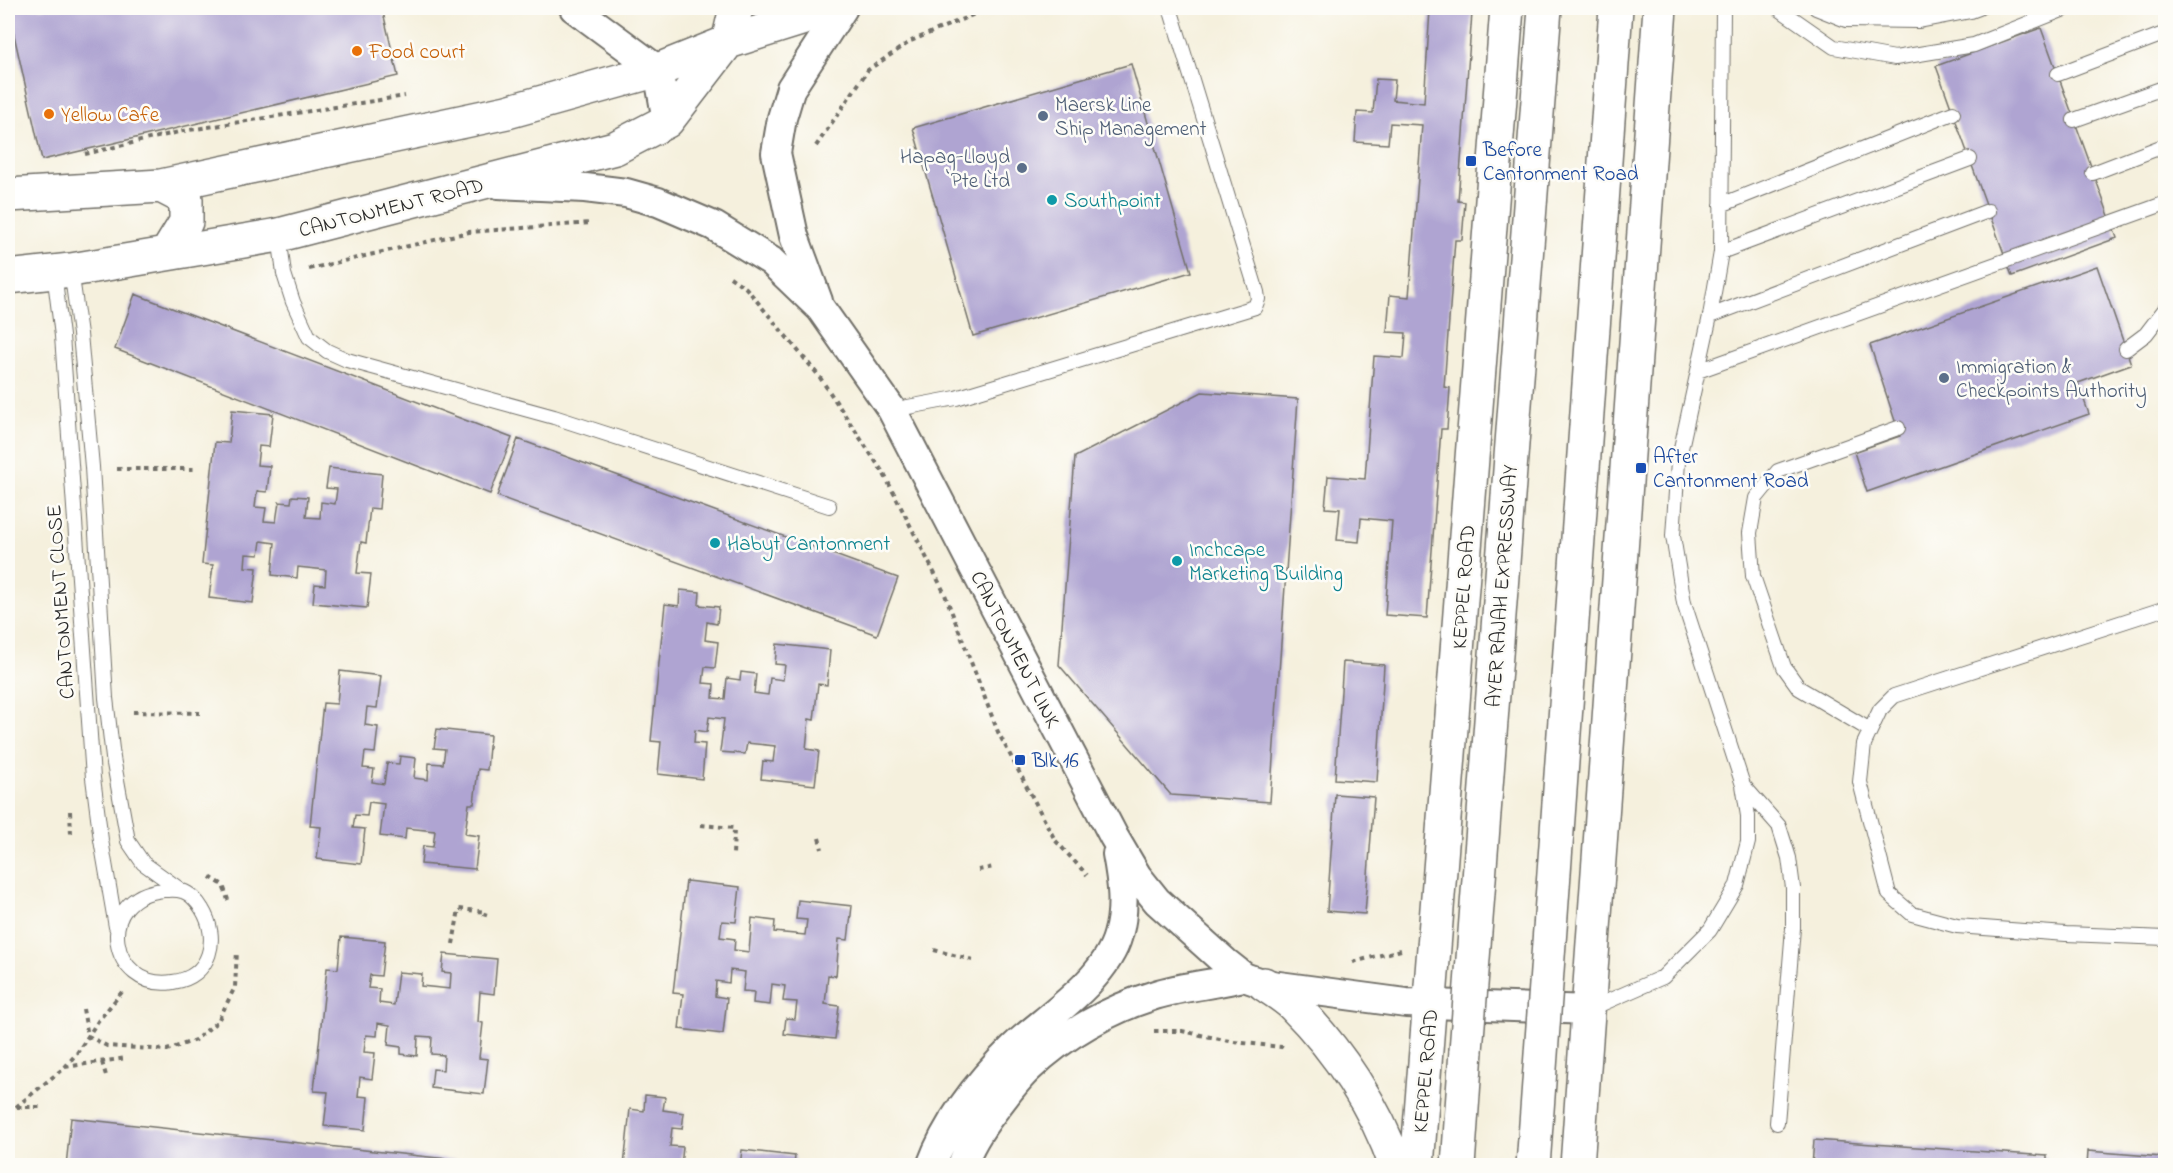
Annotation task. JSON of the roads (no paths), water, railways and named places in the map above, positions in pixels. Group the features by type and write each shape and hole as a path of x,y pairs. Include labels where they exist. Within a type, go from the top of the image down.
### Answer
{"main road":[{"path":"728,42 736,8"},
{"path":"8,195 161,186 507,112 658,70 728,42 836,8"},
{"name":"KEPPEL ROAD","path":"1417,1166 1507,8"},
{"name":"AYER RAJAH EXPRESSWAY","path":"1458,1166 1545,8"},
{"path":"1533,1166 1616,8"},
{"path":"1577,1166 1660,8"},
{"name":"CANTONMENT ROAD","path":"8,278 279,235 615,148 667,121 728,42"},
{"path":"161,186 186,199 186,222 167,254"},
{"path":"1254,980 1292,1005 1333,1050 1386,1137 1396,1166"}],"street":[{"path":"574,8 658,70 667,121"},
{"name":"CANTONMENT LINK","path":"821,309 794,236 776,153 782,118 791,88 843,8"},
{"name":"CANTONMENT LINK","path":"483,183 585,188 626,193 658,202 714,226 771,261 821,309 892,410 1114,837 1137,876 1157,901 1205,946 1254,980"},
{"path":"931,1166 951,1122 987,1076 1015,1047 1078,993 1110,955 1118,936 1123,909 1120,869 1114,837"},
{"path":"962,1166 980,1129 1029,1068 1063,1041 1128,1004 1179,989 1254,980 1406,1003 1589,1010"}],"lane":[{"path":"892,410 956,398 1254,307 1258,299 1257,292 1170,8"},
{"path":"1589,1010 1663,976 1710,930 1737,885 1748,842 1748,816 1743,785 1684,603 1673,536 1678,462 1710,316 1721,252 1723,8"},
{"path":"1778,8 1834,47 1894,58 1974,45 2067,8"},
{"path":"1816,8 1846,20 1919,21 1979,8"},
{"path":"2058,74 2166,33"},
{"path":"2074,120 2166,87"},
{"path":"1721,205 1953,113"},
{"path":"2093,172 2166,145"},
{"path":"1721,252 1970,159"},
{"path":"1698,371 2166,203"},
{"path":"1710,316 1988,211"},
{"path":"279,235 284,274 293,302 309,337 327,351 347,360 555,417 829,506"},
{"name":"CANTONMENT CLOSE","path":"62,271 80,334 92,467 106,698 113,758 128,841 143,863 182,891"},
{"name":"CANTONMENT CLOSE","path":"62,271 62,336 93,778 116,927"},
{"path":"2126,348 2146,334 2166,308"},
{"path":"1870,730 1799,688 1784,667 1753,576 1750,533 1756,498 1778,471 1898,428"},
{"path":"79,568 99,566"},
{"path":"2166,608 1894,696 1880,710 1864,744 1860,782 1889,894 1912,914 1957,926 2166,938"},
{"path":"1743,785 1779,826 1789,858 1793,888 1793,928 1777,1123"},
{"path":"151,891 182,891 198,902 208,920 212,936 211,950 201,967 188,978 160,982 137,974 120,956 116,942 116,927 124,913 139,897 151,891"}],"place":[{"name":"Food court","path":"357,51"},
{"name":"Yellow Cafe","path":"49,114"},
{"name":"Maersk Line Ship Management","path":"1043,116"},
{"name":"Before Cantonment Road","path":"1471,161"},
{"name":"Hapag-Lloyd Pte Ltd","path":"1022,168"},
{"name":"Southpoint","path":"1052,200"},
{"name":"Immigration & Checkpoints Authority","path":"1944,378"},
{"name":"After Cantonment Road","path":"1641,468"},
{"name":"Habyt Cantonment","path":"715,543"},
{"name":"Inchcape Marketing Building","path":"1177,561"},
{"name":"Blk 16","path":"1020,760"}]}
